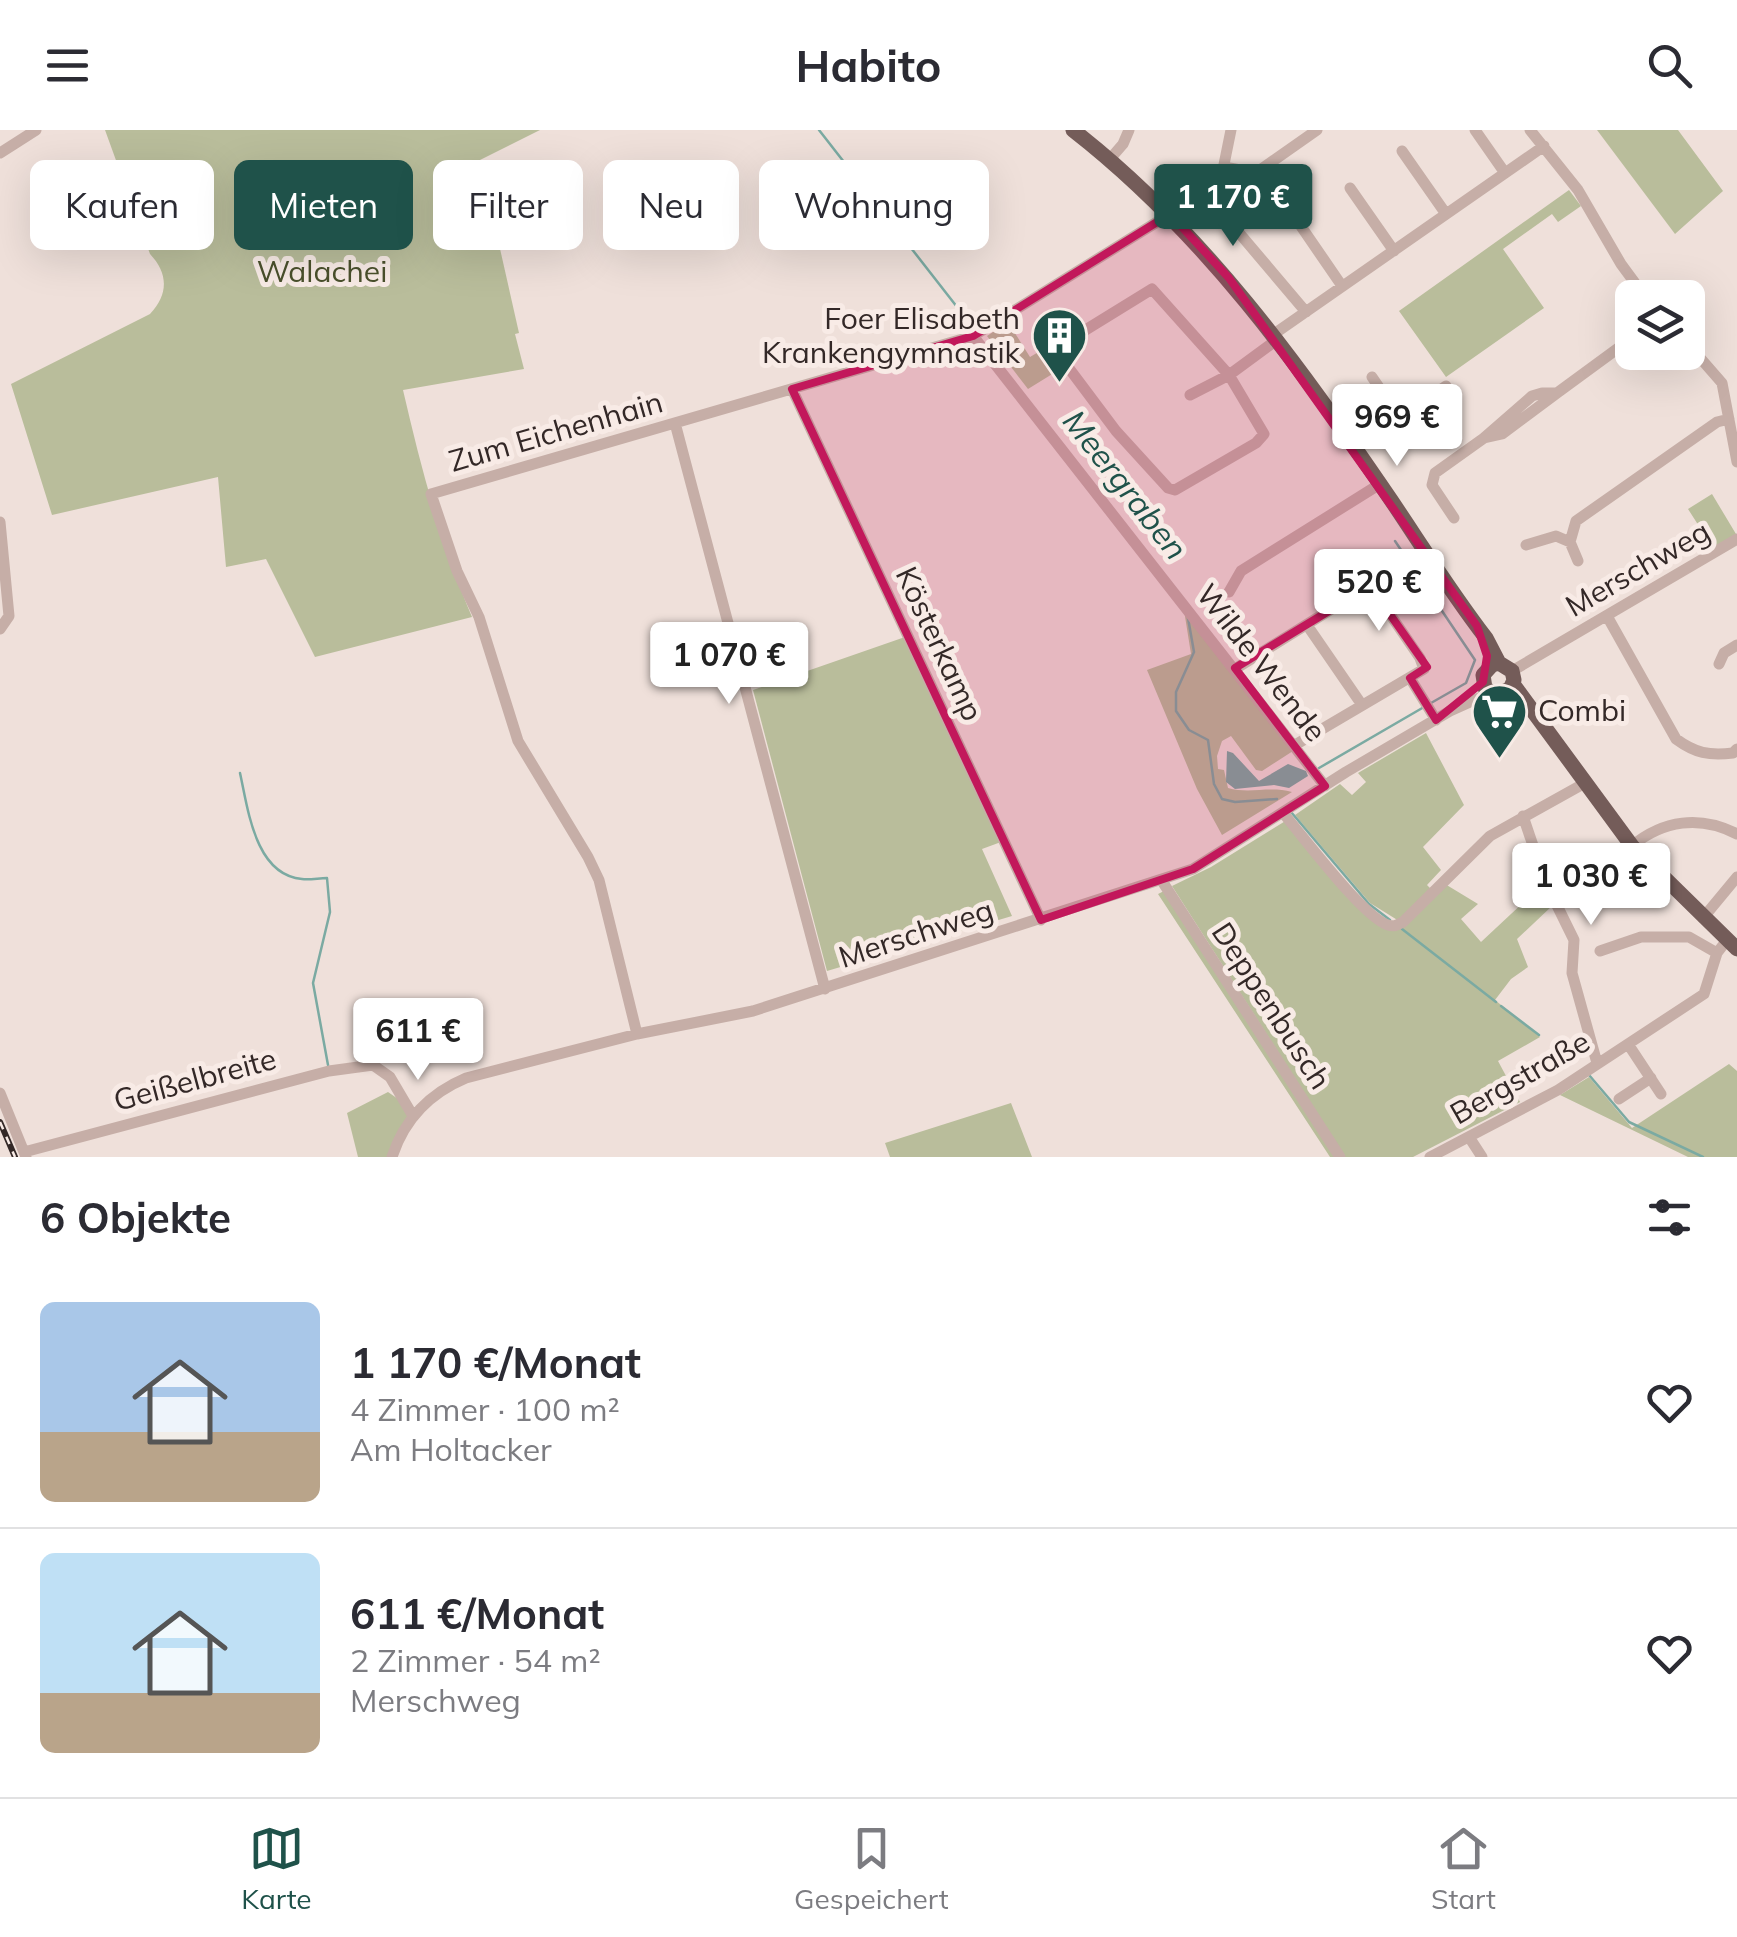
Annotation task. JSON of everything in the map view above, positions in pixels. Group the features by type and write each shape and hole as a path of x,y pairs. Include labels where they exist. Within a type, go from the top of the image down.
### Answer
{"main road":[{"path":"1073,130 1174,218 1276,337 1477,626 1498,679 1540,719 1632,846 1727,948"}],"street":[{"path":"0,153 36,130"},
{"path":"1110,159 1129,130"},
{"name":"Zum Eichenhain","path":"636,1034 599,880 518,741 479,617 457,571 432,494 972,336 1218,194 1231,130"},
{"path":"1224,167 1260,170 1317,130"},
{"path":"1475,130 1504,173"},
{"path":"1530,130 1578,190 1633,280"},
{"path":"1190,395 1228,374 1342,286 1544,146"},
{"path":"1402,151 1446,214"},
{"path":"1350,188 1394,250"},
{"path":"1296,220 1342,286"},
{"path":"1240,234 1306,312"},
{"path":"1152,289 1228,374 1264,434 1256,444 1176,490 1168,488 1116,431 1065,363 1062,347 1152,289"},
{"name":"Wilde Wende","path":"972,336 1325,786"},
{"path":"1454,518 1432,485 1435,473 1484,438 1532,396 1557,393 1615,350"},
{"path":"1705,364 1722,384 1737,462"},
{"path":"1372,376 1400,418"},
{"path":"1356,449 1446,386"},
{"name":"Kösterkamp","path":"792,389 1042,920"},
{"path":"1578,561 1570,542 1576,522 1717,422 1729,420"},
{"path":"675,423 825,989"},
{"path":"1229,592 1241,570 1380,484"},
{"path":"0,522 9,616 0,629"},
{"path":"1526,545 1556,536 1570,542"},
{"name":"Merschweg","path":"392,1157 412,1116 442,1090 466,1078 636,1034 736,1016 1192,870 1498,679 1737,540"},
{"path":"1235,669 1367,587 1372,588 1424,664 1424,670 1295,745"},
{"path":"1607,616 1676,739 1692,751 1711,756 1737,749"},
{"path":"1307,625 1362,705"},
{"path":"1719,664 1724,653 1737,645"},
{"path":"1410,678 1436,720"},
{"path":"1283,812 1366,909 1386,925 1394,926 1403,922 1490,836 1585,783"},
{"path":"1523,816 1545,880 1574,940 1572,973 1597,1063"},
{"path":"1632,846 1658,828 1681,822 1702,823 1737,834"},
{"path":"1703,918 1737,877"},
{"name":"Deppenbusch","path":"1162,880 1340,1157"},
{"path":"1600,951 1642,938 1689,938 1727,948"},
{"name":"Bergstraße","path":"1433,1156 1558,1090 1704,994 1727,948"},
{"name":"Bergstraße","path":"1628,1044 1661,1094"},
{"name":"Geißelbreite","path":"25,1154 329,1071 373,1065 390,1076 412,1116"},
{"path":"1619,1099 1651,1078"},
{"path":"0,1094 25,1154"},
{"path":"1469,1137 1482,1157"}],"highlighted area":[{"path":"1170,214 1229,278 1477,626 1487,656 1483,682 1436,720 1410,678 1427,667 1370,586 1235,668 1325,786 1193,869 1041,920 792,389 973,336"}],"green space":[{"name":"Walachei","path":"105,130 540,130 480,160 433,160 433,250 500,250 524,369 403,390 433,505 472,617 315,657 266,559 226,567 218,477 52,515 11,384 150,314 161,299 164,284 149,250 214,250 214,160 116,160"},
{"path":"1597,130 1678,130 1723,191 1675,234"},
{"path":"1569,190 1581,206 1558,222 1552,214 1503,249 1544,308 1446,377 1399,311"},
{"path":"1008,322 1030,357 1047,347 1062,368 1028,389 987,336"},
{"path":"1712,494 1736,534 1713,548 1688,509"},
{"path":"1184,610 1293,751 1262,771 1256,770 1231,736 1222,741 1218,769 1224,770 1228,788 1292,792 1222,835 1197,789 1147,670 1191,654"},
{"path":"905,637 1001,842 982,849 1012,916 827,971 753,690"},
{"path":"1426,733 1464,805 1423,847 1441,870 1427,885 1432,890 1399,921 1370,903 1295,815 1340,784 1352,795 1366,782 1358,773"},
{"path":"1287,820 1386,928 1445,884 1478,904 1461,919 1481,942 1542,885 1552,906 1517,939 1528,967 1511,979 1495,1000 1540,1037 1498,1061 1520,1102 1413,1157 1345,1157 1172,886"},
{"path":"1164,891 1336,1157 1330,1157 1158,894"},
{"path":"1729,1064 1737,1071 1737,1157 1688,1157 1560,1095 1589,1077 1632,1128"},
{"path":"388,1092 401,1101 409,1115 388,1157 358,1157 347,1113"},
{"path":"1011,1103 1032,1157 890,1157 885,1143"}],"water":[{"path":"1227,751 1259,781 1288,764 1306,771 1308,776 1289,788 1274,785 1235,789 1226,782"}],"waterway":[{"name":"Meergraben","path":"819,130 975,330"},
{"path":"1395,541 1475,660 1466,683 1431,703"},
{"path":"1188,618 1194,652 1176,692 1176,711 1189,730 1208,740 1214,784 1222,799 1277,799"},
{"path":"1319,768 1424,707"},
{"path":"240,773 256,838 274,866 286,875 302,879 327,878 330,912 313,983 328,1065"},
{"path":"1291,812 1369,904 1390,920"},
{"path":"1402,929 1496,1002"},
{"path":"1501,1006 1539,1035"},
{"path":"1589,1075 1629,1122 1703,1157"}],"railway":[{"path":"0,1122 15,1157"}],"place":[{"name":"Foer Elisabeth Krankengymnastik","path":"1059,385"},
{"name":"Combi","path":"1499,760"}]}
